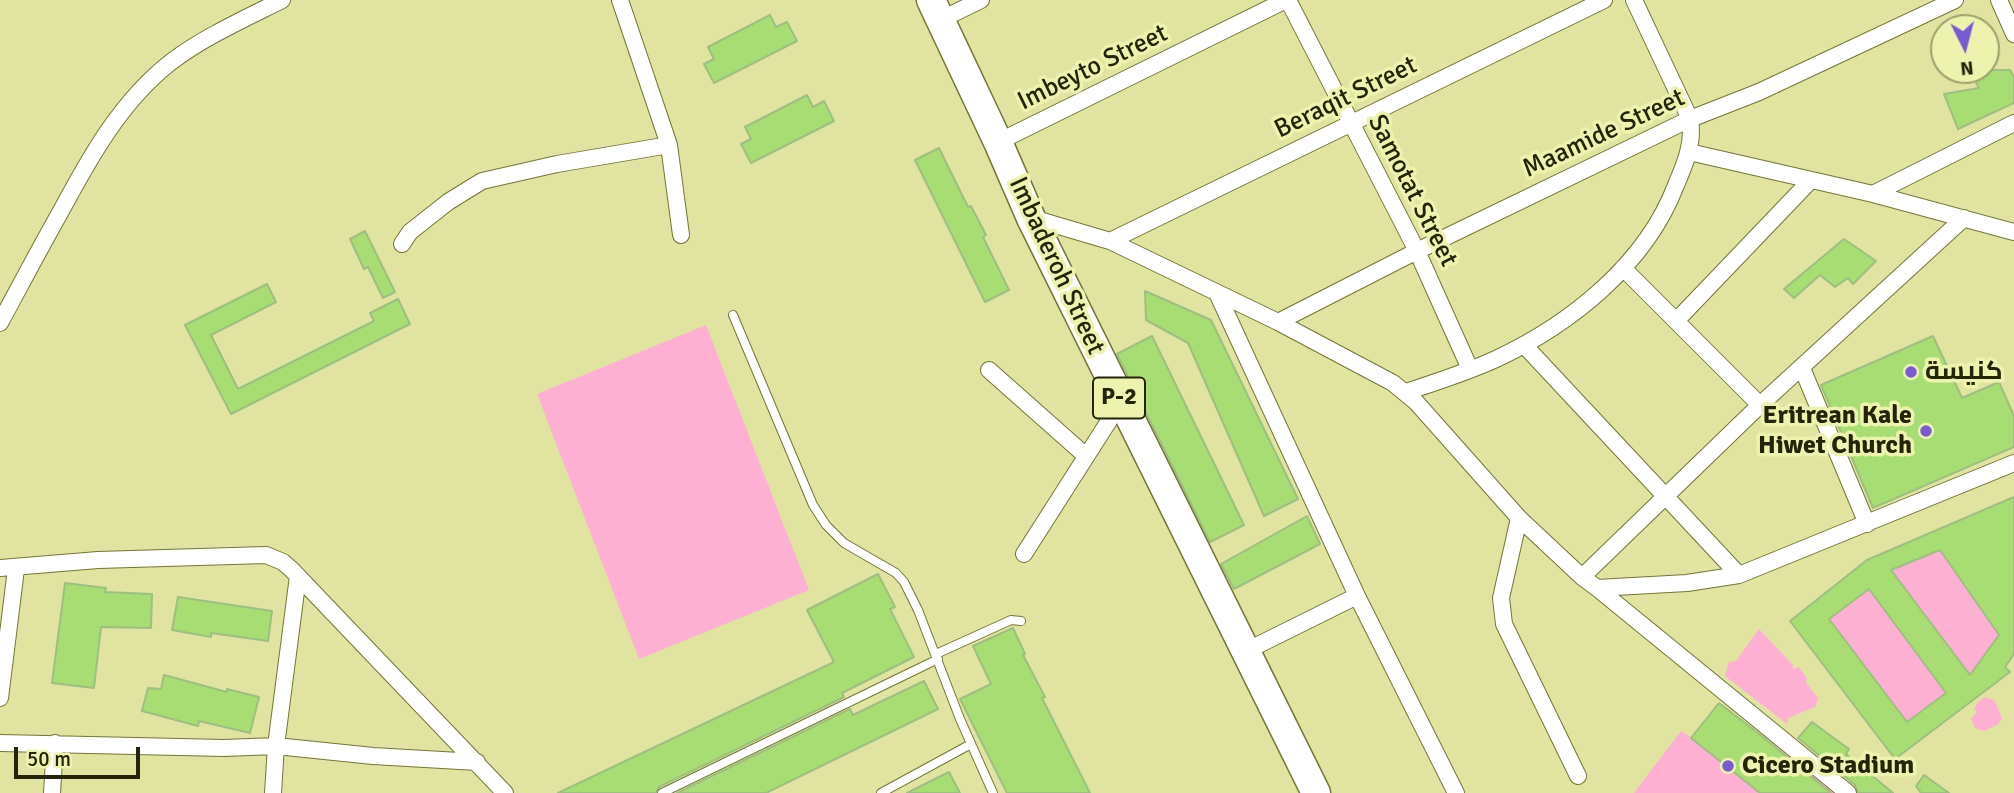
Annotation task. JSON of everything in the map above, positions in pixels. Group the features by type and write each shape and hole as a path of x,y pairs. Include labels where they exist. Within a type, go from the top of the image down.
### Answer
{"highway":[{"name":"Imbaderoh Street","path":"936,10 1031,218 1316,793"}],"street":[{"path":"0,323 93,151 119,114 171,62 199,43 282,0"},
{"path":"620,0 669,145 681,235"},
{"path":"936,10 981,0"},
{"name":"Samotat Street","path":"1287,0 1417,251 1470,369"},
{"name":"Imbeyto Street","path":"998,142 1287,0"},
{"name":"Beraqit Street","path":"1110,241 1604,0"},
{"path":"1406,392 1470,369 1524,345 1566,318 1623,268 1656,228 1667,209 1689,152 1692,129 1690,119 1634,0"},
{"name":"Maamide Street","path":"1278,322 1417,251 1690,119 1759,92 1955,0"},
{"path":"1999,0 2014,34"},
{"path":"1873,194 2014,123"},
{"path":"402,244 410,232 448,202 482,181 557,164 669,145"},
{"path":"1689,152 1873,194 2014,232"},
{"path":"1676,321 1811,180"},
{"path":"1031,218 1110,241 1278,322 1406,392 1520,518 1582,577 1848,793"},
{"path":"1582,577 1760,405 1964,218"},
{"path":"1623,268 1760,405"},
{"path":"1217,293 1357,596 1456,793"},
{"path":"1524,345 1739,575"},
{"path":"1802,368 1867,524"},
{"path":"989,370 1086,456"},
{"path":"1024,554 1121,402"},
{"path":"1597,588 1687,583 1739,575 2014,463"},
{"path":"1520,518 1501,598 1504,624 1578,776"},
{"path":"0,698 8,569 98,560 266,555 283,562 298,576 505,793"},
{"path":"273,793 276,746 298,576"},
{"path":"1246,651 1357,596"},
{"path":"0,743 224,748 276,746 373,756 477,762"},
{"path":"52,793 55,744"}],"lane":[{"path":"733,315 813,505 826,525 844,543 896,573 904,582 993,793"},
{"path":"662,793 1012,620 1021,621"},
{"path":"881,793 971,744"}],"shaded area":[{"path":"706,325 809,590 639,659 537,394"},
{"path":"1940,550 1999,635 1970,675 1891,570"},
{"path":"1869,589 1946,693 1907,722 1829,619"},
{"path":"1759,629 1793,665 1793,669 1799,667 1807,678 1806,683 1818,698 1815,707 1788,718 1787,724 1725,676 1729,662 1736,661"},
{"path":"1985,697 1995,701 2002,718 1998,724 1984,731 1975,728 1971,719 1977,712 1974,709 1978,702"},
{"name":"Cicero Stadium","path":"1719,703 1837,793 1634,793 1681,731 1692,738"}],"building":[{"path":"770,15 776,27 787,22 797,41 714,83 704,64 714,59 708,47"},
{"path":"2000,70 2010,70 2014,77 2014,103 1958,129 1944,94 1979,88 1977,84 2000,84"},
{"path":"807,95 813,107 824,101 834,121 751,163 741,144 751,139 745,127"},
{"path":"939,148 968,207 971,206 986,235 983,237 1009,290 985,302 915,160"},
{"path":"365,231 395,292 383,298 368,267 364,269 350,239"},
{"path":"1844,239 1876,261 1853,284 1848,278 1835,287 1820,275 1794,298 1784,289"},
{"path":"267,284 276,302 211,335 238,389 374,321 370,313 398,299 410,324 231,414 185,325"},
{"path":"1145,291 1211,320 1298,499 1264,516 1188,343 1146,320"},
{"path":"1152,336 1244,525 1210,542 1117,354"},
{"name":"Eritrean Kale Hiwet Church","path":"1933,336 1962,398 1999,382 2014,416 2014,447 1873,508 1821,385"},
{"path":"2014,497 2014,654 2005,667 2010,672 1895,759 1790,621 1867,560","holes":["1940,550 1999,635 1970,675 1891,570","1869,589 1946,693 1907,722 1829,619"]},
{"path":"1307,516 1320,544 1234,589 1221,564"},
{"path":"878,574 895,607 890,609 914,657 842,693 844,697 659,787 656,793 558,793 834,662 807,610"},
{"path":"65,583 106,588 105,592 152,594 151,628 101,627 94,688 52,683"},
{"path":"178,597 272,611 268,641 211,633 211,637 172,630"},
{"path":"1013,628 1025,654 1023,655 1045,697 1042,698 1090,793 1007,793 960,699 991,684 973,646"},
{"path":"164,675 227,692 227,689 259,697 250,733 199,721 198,726 142,711 148,688 161,689"},
{"path":"924,681 938,709 766,793 677,793 850,709 853,715"},
{"path":"1719,703 1831,793 1760,793 1691,738"},
{"path":"1812,722 1849,749 1846,754 1893,793 1858,793 1855,785 1798,738"},
{"path":"949,772 960,793 907,793"},
{"path":"1924,775 1949,793 1921,793 1916,786"}],"place":[{"name":"كنيسة","path":"1911,372"},
{"name":"Eritrean Kale Hiwet Church","path":"1926,431"},
{"name":"Cicero Stadium","path":"1728,766"}]}
